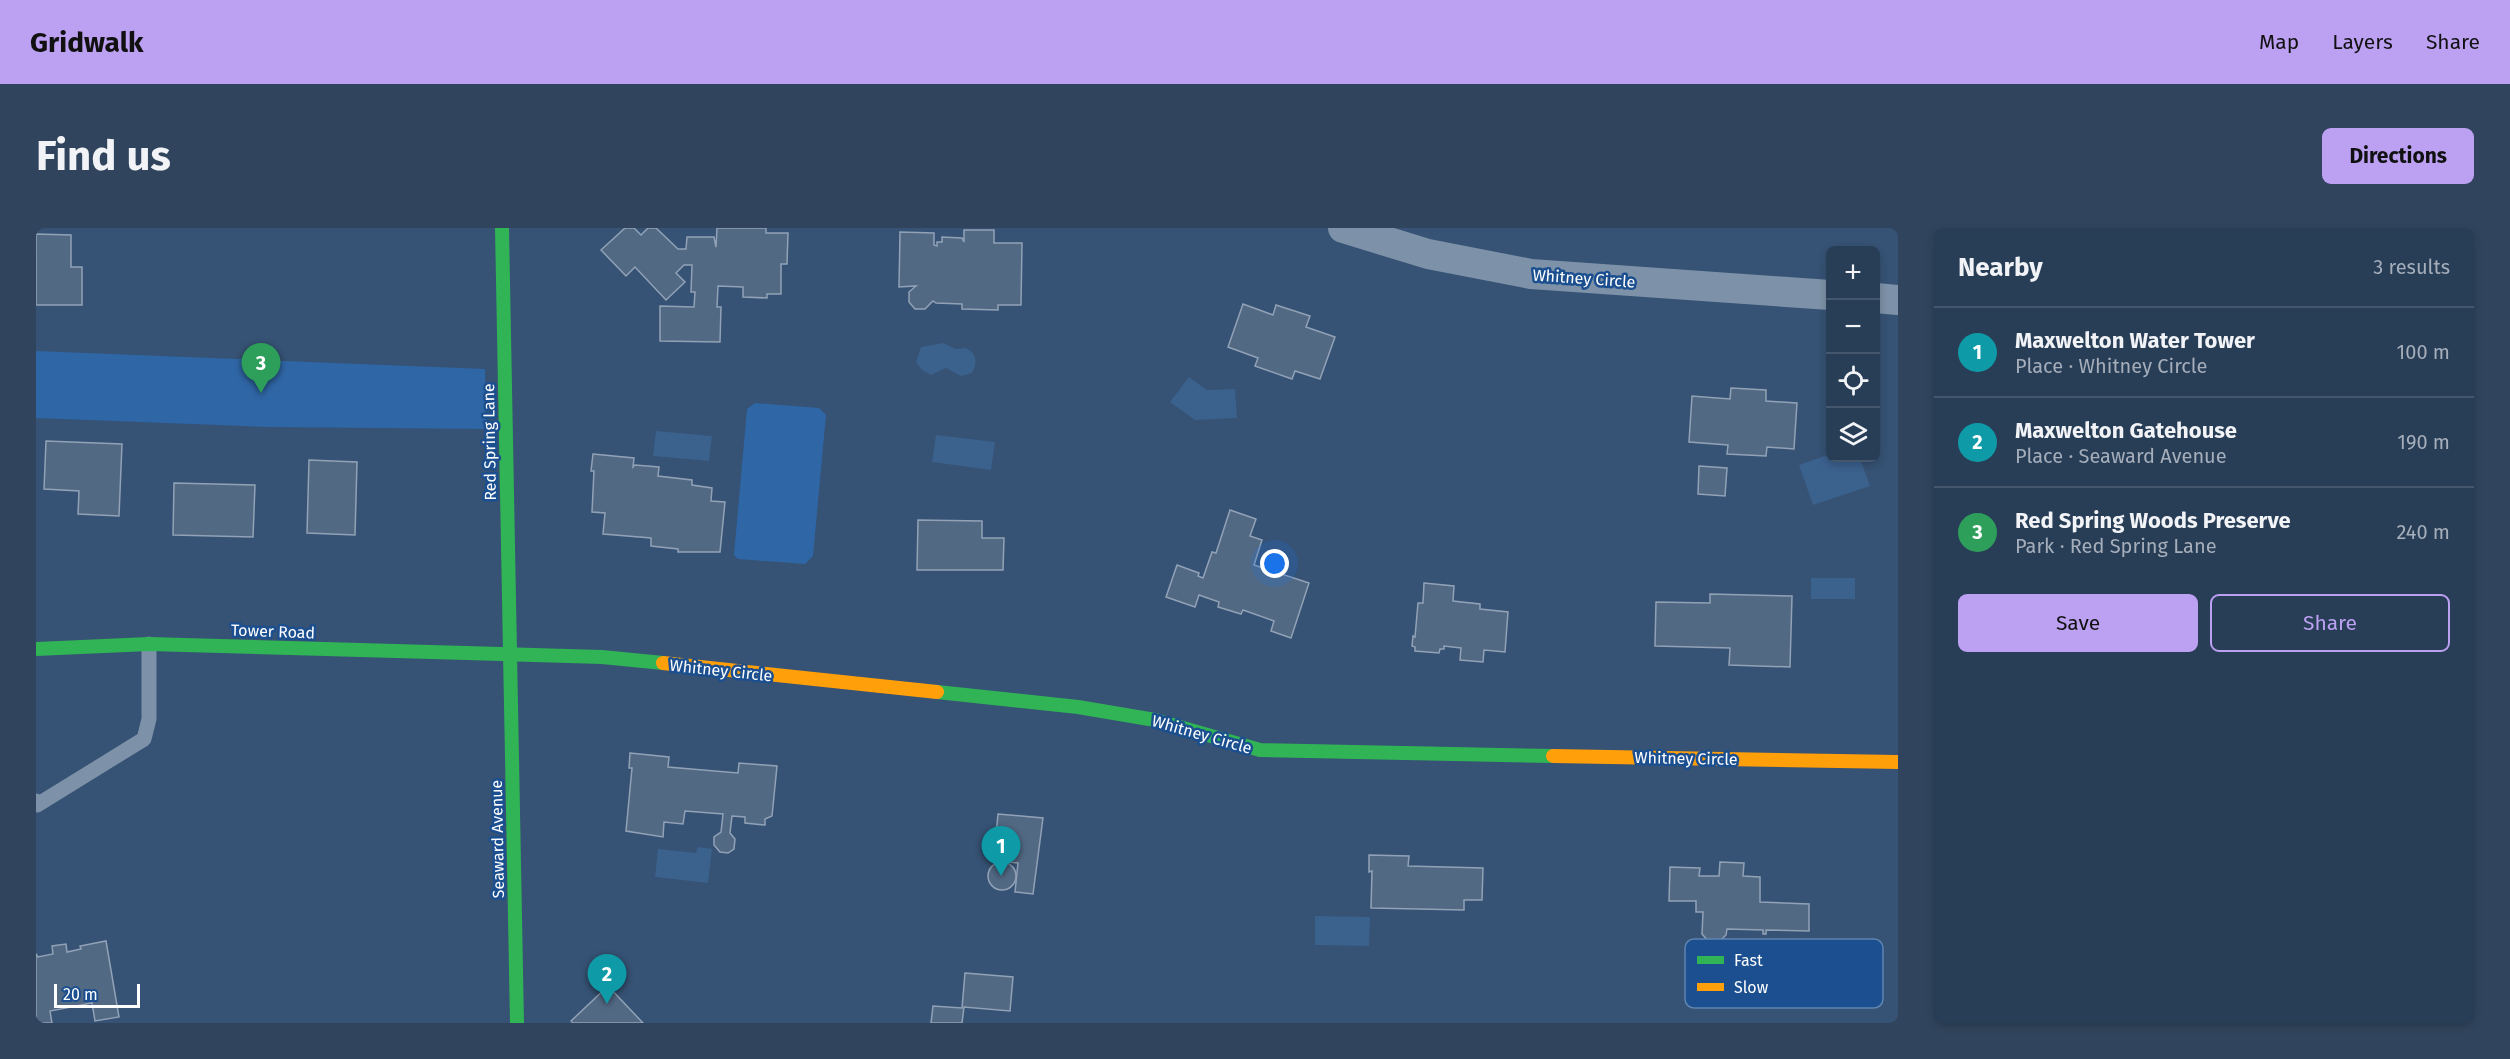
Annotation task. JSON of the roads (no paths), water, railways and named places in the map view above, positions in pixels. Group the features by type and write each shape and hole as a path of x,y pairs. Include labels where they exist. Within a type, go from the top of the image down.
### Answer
{"street":[{"name":"Red Spring Lane","path":"502,228 510,654"},
{"name":"Whitney Circle","path":"1343,228 1428,254 1531,274 1826,295"},
{"path":"1880,298 1898,300"},
{"name":"Tower Road","path":"36,649 149,644 510,654"},
{"name":"Whitney Circle","path":"510,654 602,657 1078,707 1155,720 1260,750 1898,762"},
{"name":"Seaward Avenue","path":"510,654 517,1023"}],"lane":[{"path":"36,801 37,805 144,739 149,719 149,644"}],"place":[{"name":"Red Spring Woods Preserve","path":"261,393"},
{"name":"Maxwelton Water Tower","path":"1001,876"},
{"name":"Maxwelton Gatehouse","path":"607,1004"}]}
